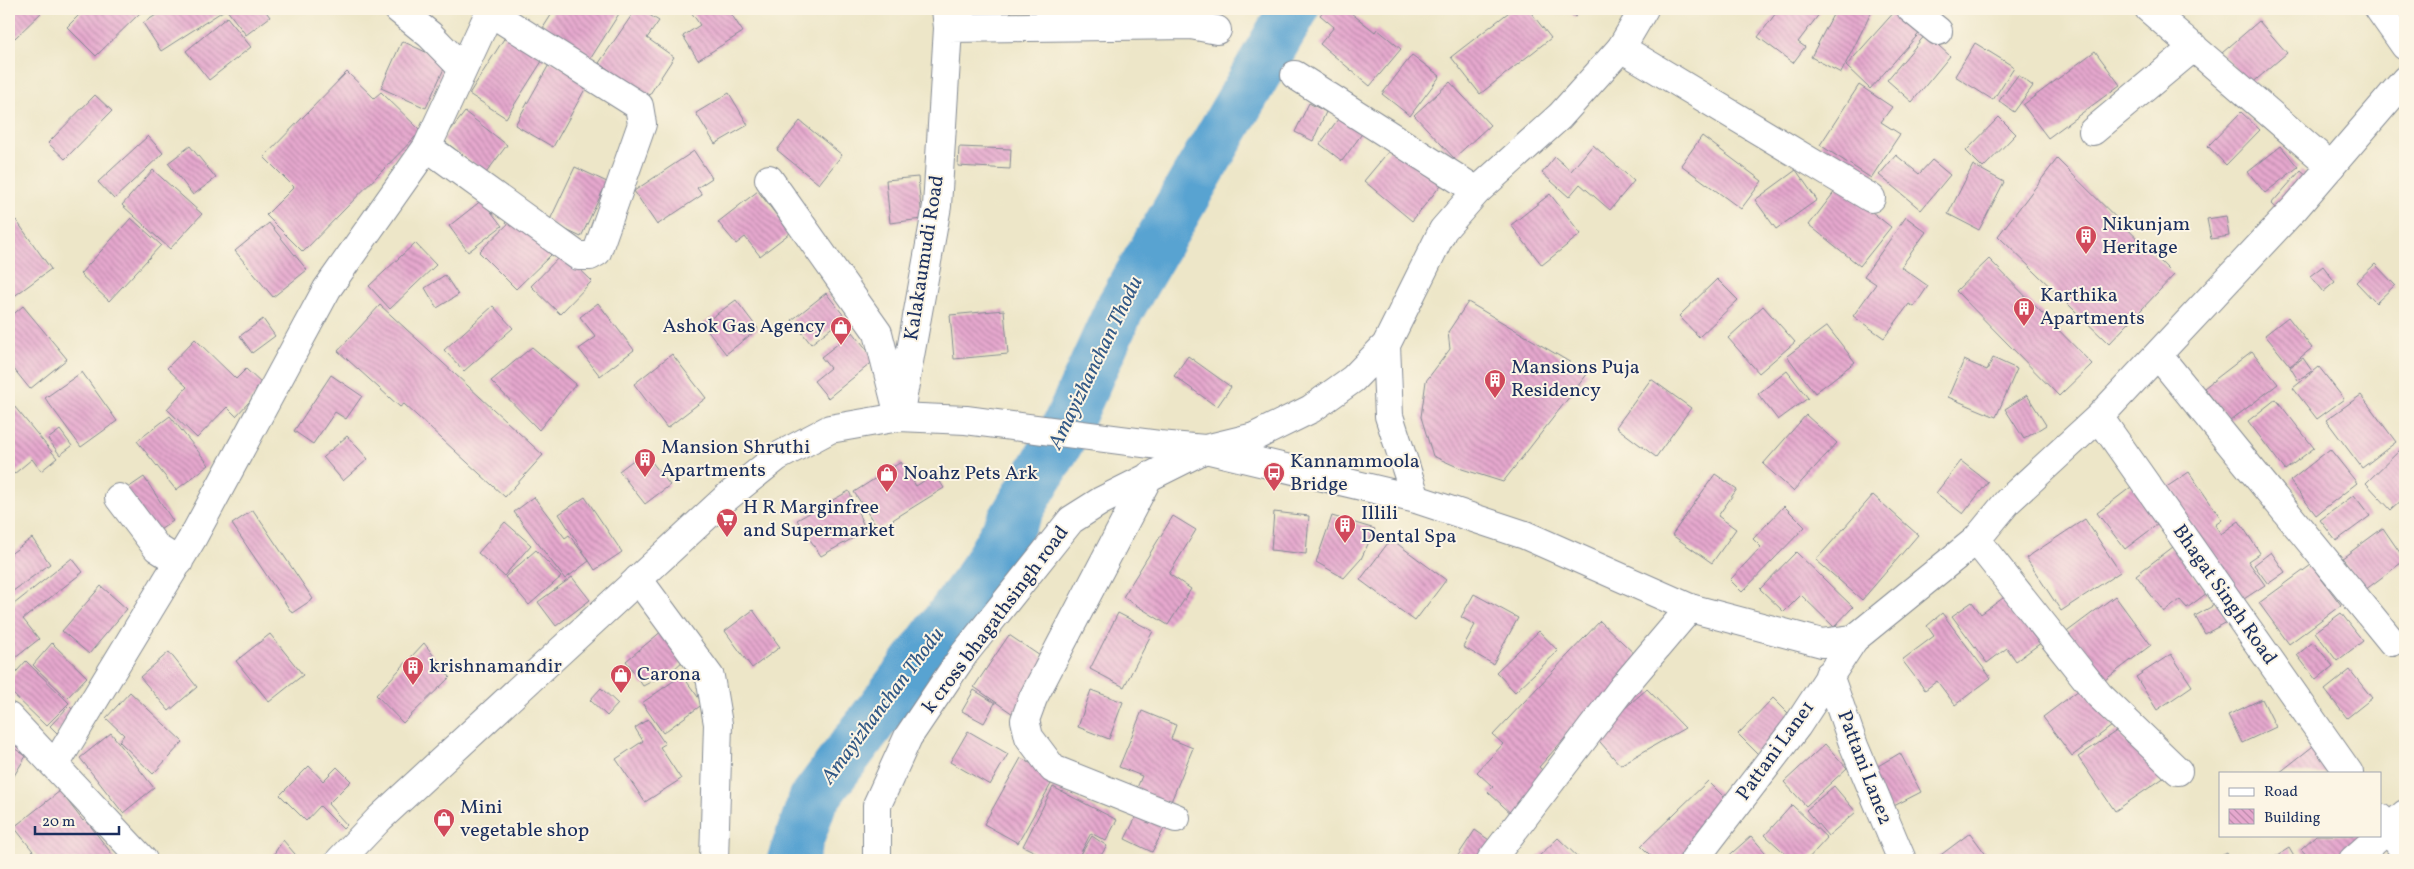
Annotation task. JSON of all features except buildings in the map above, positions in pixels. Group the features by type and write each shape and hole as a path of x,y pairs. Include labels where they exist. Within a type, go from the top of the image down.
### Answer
{"street":[{"path":"398,9 430,35 463,69"},
{"path":"1205,449 1254,437 1311,409 1352,379 1386,345 1442,230 1477,190 1560,116 1621,48 1644,9"},
{"path":"1911,9 1938,31"},
{"path":"2150,9 2331,166"},
{"path":"2379,9 2405,46"},
{"path":"55,765 178,562 327,290 427,147 490,11 639,106 642,124 597,252 590,256 578,256 427,147"},
{"path":"947,18 1191,25 1217,30"},
{"name":"Kalakaumudi Road","path":"899,417 937,206 947,18"},
{"path":"2093,131 2194,47"},
{"path":"1621,48 1871,198"},
{"path":"1295,75 1477,190"},
{"name":"Pattani Lane1","path":"1694,860 1797,726 1854,639 1976,540 2008,501 2099,416 2158,355 2331,166 2405,80"},
{"path":"769,179 878,333 899,417"},
{"path":"1386,345 1389,416 1416,499"},
{"path":"2158,355 2392,642"},
{"name":"Bhagat Singh Road","path":"2099,416 2348,772"},
{"path":"340,860 380,818 638,579 726,498 777,457 830,429 899,417 966,420 1159,445 1205,449 1416,499 1525,535 1690,608 1822,643 1854,639"},
{"name":"k cross bhagathsingh road","path":"877,860 877,804 908,737 964,654 1071,520 1101,501 1205,449"},
{"path":"1149,476 1033,698 1025,720 1029,736 1053,769 1176,818"},
{"path":"119,498 157,548 178,562"},
{"path":"1976,540 2099,695 2178,770"},
{"path":"638,579 710,677 718,724 714,860"},
{"path":"1491,860 1623,686 1690,608"},
{"name":"Pattani Lane2","path":"1829,675 1854,746 1902,860"},
{"path":"9,717 143,860"},
{"path":"2382,829 2391,820 2405,852"},
{"path":"2352,860 2375,836"}],"waterway":[{"name":"Amayizhanchan Thodu","path":"792,860 813,800 977,581 1061,438 1120,308 1294,9"}],"place":[{"name":"Nikunjam Heritage","path":"2086,255"},
{"name":"Karthika Apartments","path":"2024,327"},
{"name":"Ashok Gas Agency","path":"841,346"},
{"name":"Mansions Puja Residency","path":"1495,399"},
{"name":"Mansion Shruthi Apartments","path":"645,478"},
{"name":"Kannammoola Bridge","path":"1274,492"},
{"name":"Noahz Pets Ark","path":"887,493"},
{"name":"H R Marginfree and Supermarket","path":"727,538"},
{"name":"Illili Dental Spa","path":"1345,544"},
{"name":"krishnamandir","path":"413,686"},
{"name":"Carona","path":"621,694"},
{"name":"Mini vegetable shop","path":"444,838"}]}
